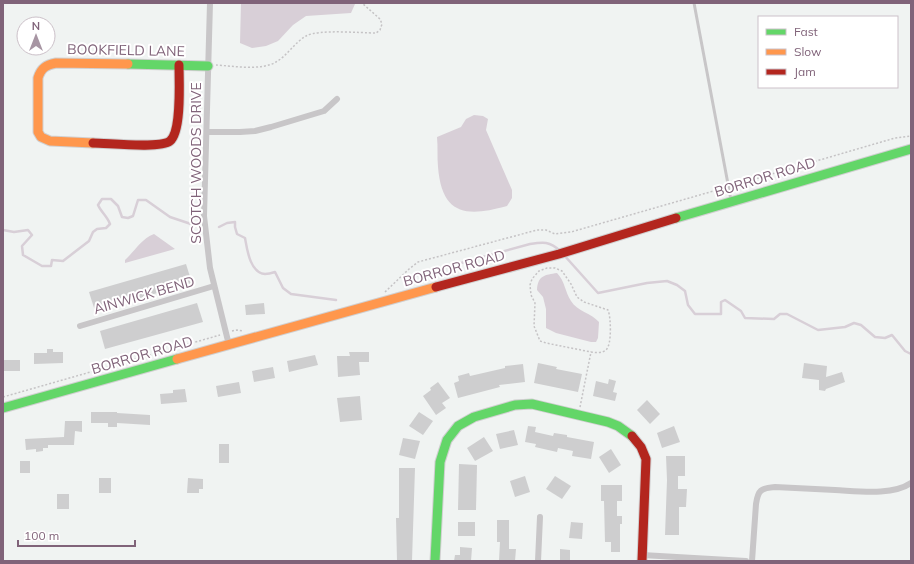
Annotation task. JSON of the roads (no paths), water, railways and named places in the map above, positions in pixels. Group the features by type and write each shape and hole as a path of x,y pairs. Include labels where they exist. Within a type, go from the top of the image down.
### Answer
{"street":[{"name":"SCOTCH WOODS DRIVE","path":"210,3 204,223 207,254 229,345"},
{"name":"BOOKFIELD LANE","path":"179,66 178,121 176,134 171,140 153,145 50,141 41,137 38,132 38,78 40,70 46,65 56,63 208,66"},
{"path":"207,132 240,132 265,128 324,111 337,99"},
{"name":"BORROR ROAD","path":"3,408 562,253 910,151"},
{"name":"AINWICK BEND","path":"80,326 214,286"},
{"path":"435,561 440,462 442,450 448,437 460,424 473,417 526,404 601,420 620,426 636,438 646,459 642,558 746,561"},
{"path":"752,561 756,504 761,490 775,487 871,491 892,490 910,486"},
{"path":"538,561 540,517"}],"lane":[{"path":"694,3 732,202"}],"waterway":[{"path":"3,230 14,232 28,230 32,235 22,246 23,255 42,266 51,266 52,260 63,261 89,241 93,232 97,229 106,228 110,224 98,205 102,199 111,199 118,206 122,217 128,218 133,216 138,200 146,200 170,217 194,225"},
{"path":"219,227 227,223 235,222 237,234 245,238 250,260 256,270 265,274 275,272 283,288 291,294 336,300"},
{"path":"404,280 530,244 546,243 553,245 560,251"},
{"path":"563,254 598,293 647,283 667,281 677,285 685,291 688,305 695,314 721,314 721,302 725,300 741,311 745,318 774,319 780,314 787,314 818,330 845,327 854,323 861,325 875,337 885,338 892,335 905,351 911,354"}]}
